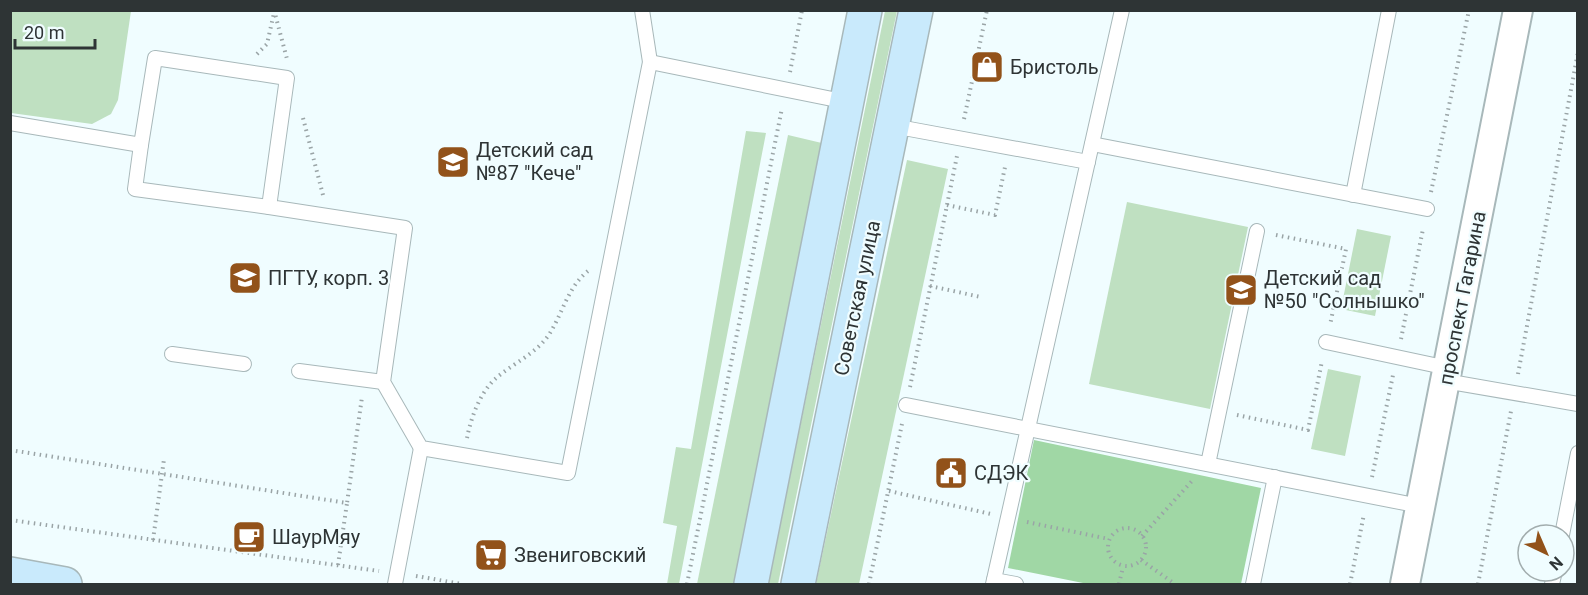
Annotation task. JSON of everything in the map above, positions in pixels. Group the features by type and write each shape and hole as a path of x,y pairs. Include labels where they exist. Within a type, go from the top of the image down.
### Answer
{"main road":[{"path":"751,585 866,10"},
{"name":"Советская улица","path":"798,585 916,10"},
{"path":"10,574 65,585"}],"street":[{"name":"проспект Гагарина","path":"1405,585 1518,10"}],"lane":[{"path":"421,448 568,473 650,62 642,10"},
{"path":"1016,585 994,582 1122,10"},
{"path":"1353,195 1389,10"},
{"path":"269,207 287,78 155,58 135,189 405,228 383,382 421,448 396,579"},
{"path":"650,62 847,102"},
{"path":"10,123 141,145"},
{"path":"892,126 1088,162"},
{"path":"1092,144 1427,209"},
{"path":"1208,464 1257,231"},
{"path":"1326,342 1397,357 1447,375 1514,393 1578,404"},
{"path":"172,354 244,364"},
{"path":"299,371 383,382"},
{"path":"906,405 1420,506"},
{"path":"1564,523 1578,453"},
{"path":"1253,585 1275,477"}],"path":[{"path":"687,585 802,10"},
{"path":"869,585 987,10"},
{"path":"1350,585 1469,10"},
{"path":"274,11 290,69"},
{"path":"241,71 267,44 274,11"},
{"path":"1479,585 1578,52"},
{"path":"302,114 329,216"},
{"path":"947,205 995,215 1009,147"},
{"path":"1219,411 1308,430 1346,249 1257,231"},
{"path":"464,455 472,415 493,381 532,352 549,334 577,279 612,252"},
{"path":"930,286 981,297"},
{"path":"338,565 363,388"},
{"path":"10,450 347,503"},
{"path":"153,540 164,459"},
{"path":"1142,536 1208,464"},
{"path":"10,520 338,565 396,579 462,585"},
{"path":"1124,528 1137,531 1142,536 1146,548 1141,560 1130,567 1116,564 1108,553 1109,540 1124,528"},
{"path":"1141,560 1175,585"},
{"path":"1119,585 1123,567"}],"green space":[{"path":"11,10 131,11 118,100 111,114 92,124 11,113"},
{"path":"885,11 897,11 778,584 768,584"},
{"path":"746,131 766,133 679,584 667,584 677,526 663,523 676,447 691,449"},
{"path":"788,135 826,144 736,584 697,584"},
{"path":"907,160 948,169 859,584 816,584"},
{"path":"1127,202 1248,227 1210,409 1089,384"},
{"path":"1357,229 1391,236 1375,316 1341,309"},
{"path":"1328,369 1361,376 1345,456 1311,449"},
{"path":"1034,440 1261,488 1241,584 1088,584 1008,568"}],"place":[{"name":"Бристоль","path":"987,67"},
{"name":"Детский сад №87 \"Кече\"","path":"453,162"},
{"name":"ПГТУ, корп. 3","path":"245,278"},
{"name":"Детский сад №50 \"Солнышко\"","path":"1241,290"},
{"name":"СДЭК","path":"951,473"},
{"name":"ШаурМяу","path":"249,537"},
{"name":"Звениговский","path":"491,555"}]}
